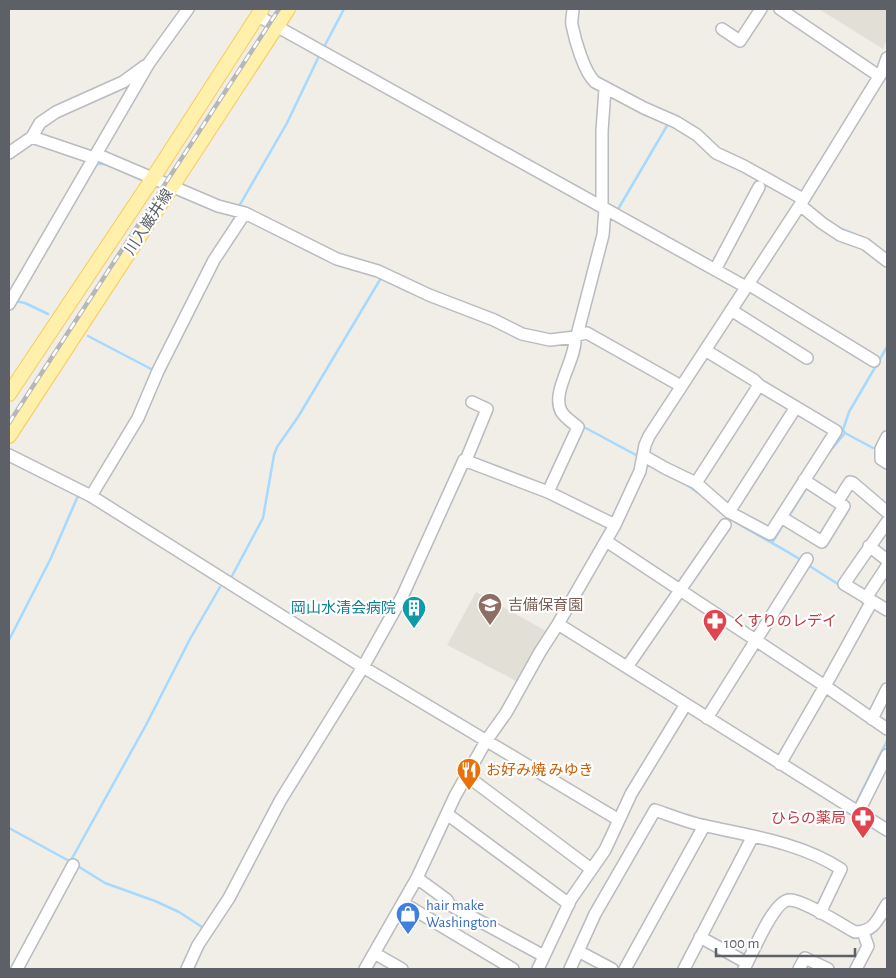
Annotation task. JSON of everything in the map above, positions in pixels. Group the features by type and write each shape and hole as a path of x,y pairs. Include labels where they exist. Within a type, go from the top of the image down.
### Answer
{"main road":[{"name":"川入巌井線","path":"9,436 288,9"},
{"name":"川入巌井線","path":"9,394 153,178 260,12"}],"street":[{"path":"9,304 149,63 188,9"},
{"path":"573,9 572,24 585,69 594,82 605,91 676,122 697,135 716,153 744,166 802,202 840,235 865,244 887,261"},
{"path":"722,29 740,41 761,9"},
{"path":"780,9 883,75"},
{"path":"260,12 276,27 747,286 874,361"},
{"path":"365,969 417,878 447,814 486,741 506,713 615,525 640,471 645,445 649,436 883,75 887,58"},
{"path":"9,153 32,137 40,123 56,112 123,82 149,63"},
{"path":"548,492 578,427 561,412 559,403 609,211 602,131 605,91"},
{"path":"32,137 95,156 173,186 218,206 241,213 337,259 378,271 429,295 494,320 522,334 550,340 577,337 587,333 681,386"},
{"path":"715,270 759,187"},
{"path":"86,493 138,418 158,372 214,260 241,213"},
{"path":"731,310 807,358"},
{"path":"644,456 696,483 729,512 770,534 785,519 808,482 836,431 705,350"},
{"path":"696,483 759,385"},
{"path":"187,969 207,931 229,898 280,801 363,667 402,597 464,460 466,460 487,409 472,402"},
{"path":"729,512 796,407"},
{"path":"887,437 880,449 880,459 887,463"},
{"path":"9,455 86,493 363,667 619,820"},
{"path":"466,460 548,492 615,525"},
{"path":"785,519 822,542 844,506 808,482"},
{"path":"838,501 850,482 853,482 887,512"},
{"path":"887,522 844,584 887,610"},
{"path":"627,667 725,525"},
{"path":"606,541 887,729"},
{"path":"870,546 887,560"},
{"path":"707,718 805,561"},
{"path":"780,764 825,686 887,566"},
{"path":"558,624 887,830"},
{"path":"872,718 887,690"},
{"path":"538,969 569,904 605,850 631,794 686,704"},
{"path":"858,812 887,755"},
{"path":"467,776 591,869"},
{"path":"570,969 595,914 655,810 704,826 753,836 806,852 841,869 820,913"},
{"path":"447,814 569,904"},
{"path":"625,969 704,826"},
{"path":"684,969 753,836"},
{"path":"17,969 73,865"},
{"path":"417,878 447,900 450,905 544,956"},
{"path":"700,937 746,966 774,911 781,903 789,900 799,902 855,932 863,932 875,924 887,904"},
{"path":"403,903 512,969"},
{"path":"856,969 868,946 863,932"},
{"path":"578,951 612,969"},
{"path":"374,953 402,969"},
{"path":"799,969 805,958 828,969"}],"shaded area":[{"path":"819,9 887,9 887,39 883,49"},
{"path":"476,592 546,631 516,681 447,645"}],"waterway":[{"path":"324,47 344,9"},
{"path":"238,208 287,123 320,54"},
{"path":"617,211 668,124"},
{"path":"94,164 108,164"},
{"path":"131,175 137,178"},
{"path":"231,224 237,213"},
{"path":"837,227 866,239"},
{"path":"232,576 263,518 277,447 298,417 381,278"},
{"path":"387,281 409,292"},
{"path":"15,301 25,303 48,314"},
{"path":"88,336 153,370"},
{"path":"830,451 845,433 843,430 849,412 887,347"},
{"path":"582,426 636,455"},
{"path":"845,433 873,448"},
{"path":"687,485 697,492"},
{"path":"789,516 807,487"},
{"path":"9,640 51,558 77,498 81,495"},
{"path":"772,543 784,523"},
{"path":"739,524 801,560"},
{"path":"808,565 841,586"},
{"path":"70,862 220,587"},
{"path":"856,803 887,741"},
{"path":"9,828 71,862"},
{"path":"76,865 105,883 179,912 205,929"}],"railway":[{"path":"9,423 279,9"}],"place":[{"name":"吉備保育園","path":"490,626"},
{"name":"岡山水清会病院","path":"414,629"},
{"name":"くすりのレデイ","path":"715,642"},
{"name":"お好み焼 みゆき","path":"469,791"},
{"name":"ひらの薬局","path":"863,839"},
{"name":"hair make Washington","path":"408,935"}]}
